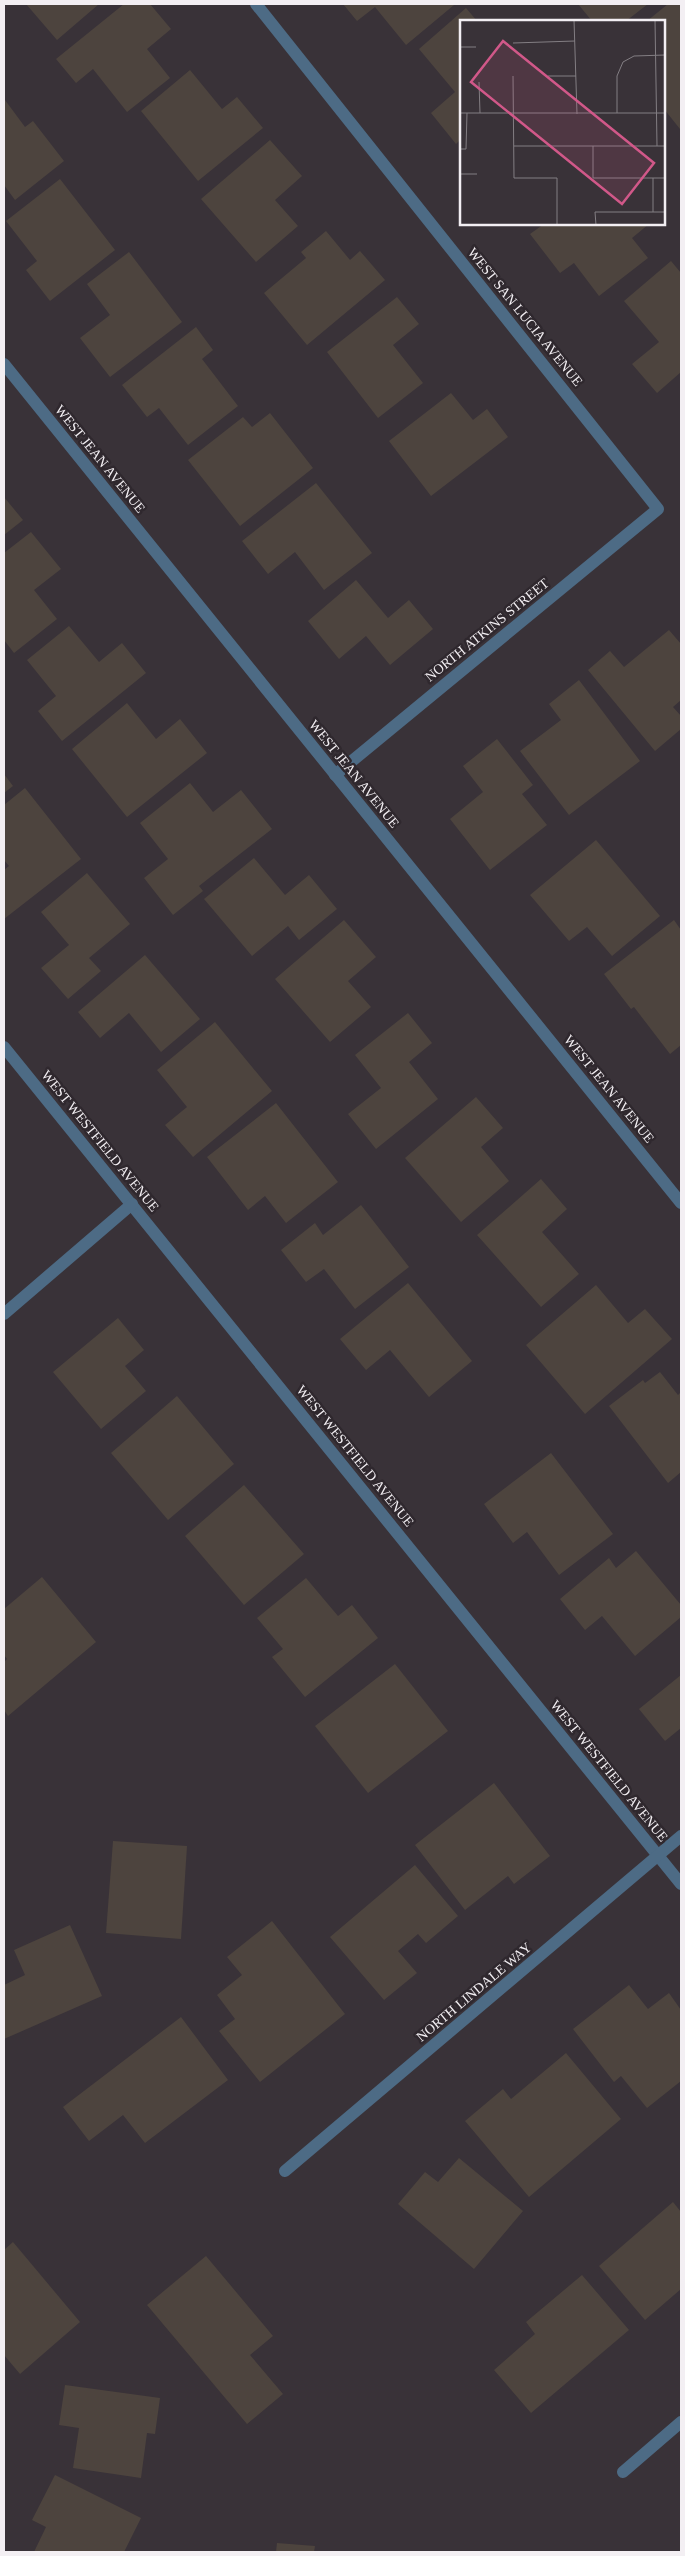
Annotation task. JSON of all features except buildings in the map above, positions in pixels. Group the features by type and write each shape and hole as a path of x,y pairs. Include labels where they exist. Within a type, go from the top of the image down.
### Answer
{"street":[{"name":"WEST SAN LUCIA AVENUE","path":"256,4 658,509"},
{"name":"WEST JEAN AVENUE","path":"4,364 681,1203"},
{"name":"NORTH ATKINS STREET","path":"335,775 658,509"},
{"name":"WEST WESTFIELD AVENUE","path":"4,1048 681,1884"},
{"path":"4,1314 132,1204"},
{"name":"NORTH LINDALE WAY","path":"285,2171 681,1836"},
{"path":"623,2472 681,2422"}]}
